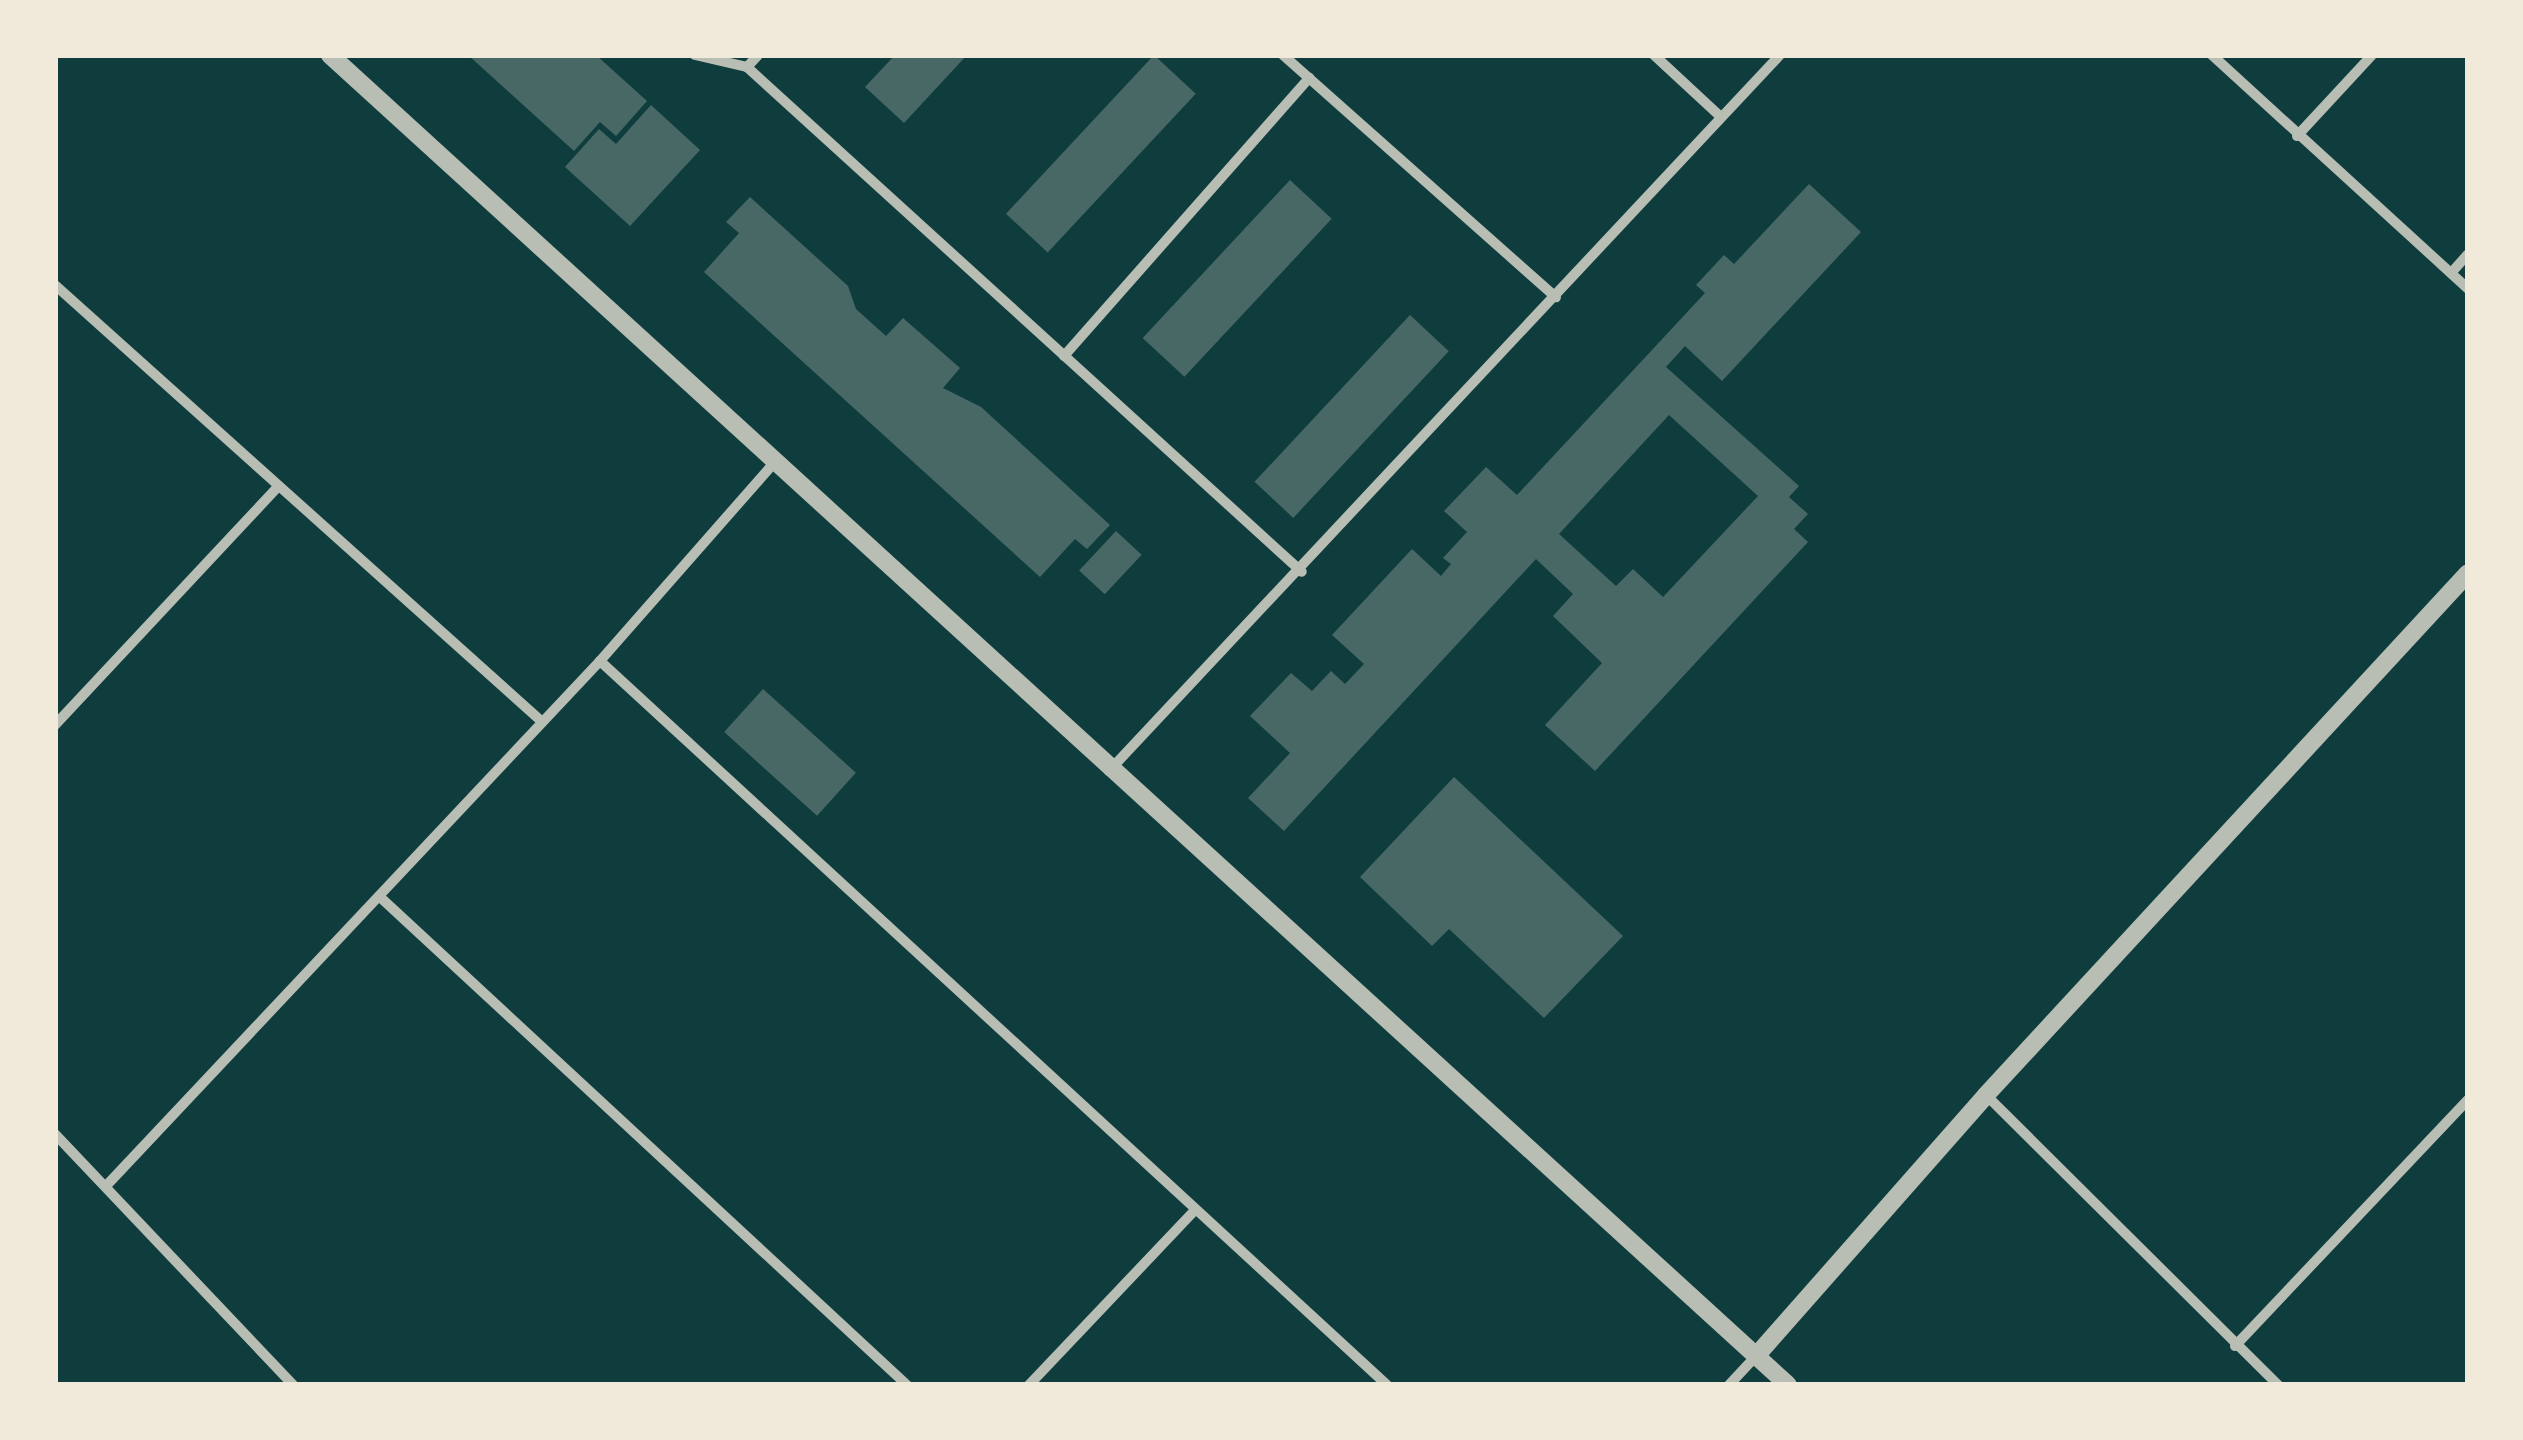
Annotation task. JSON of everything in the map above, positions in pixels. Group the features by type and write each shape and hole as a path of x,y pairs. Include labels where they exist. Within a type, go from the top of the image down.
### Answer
{"street":[{"path":"330,55 1109,772 1788,1385"},
{"path":"695,55 747,67 1302,572"},
{"path":"747,67 758,55"},
{"path":"1283,55 1556,297"},
{"path":"1654,55 1721,118"},
{"path":"1109,772 1302,572 1780,55"},
{"path":"2212,55 2468,288"},
{"path":"2297,136 2372,55"},
{"path":"1064,356 1309,78"},
{"path":"2451,273 2468,254"},
{"path":"55,285 276,489 539,719"},
{"path":"106,1186 380,897 539,719 600,661 773,464"},
{"path":"55,725 276,489"},
{"path":"1729,1385 1986,1095 2468,573"},
{"path":"600,661 1387,1385"},
{"path":"380,897 908,1385"},
{"path":"1986,1095 2278,1385"},
{"path":"2235,1346 2468,1100"},
{"path":"55,1134 292,1385"},
{"path":"1029,1385 1194,1211"}],"building":[{"path":"468,55 596,55 647,101 616,136 600,122 574,151"},
{"path":"895,55 967,55 904,123 865,87"},
{"path":"1154,55 1196,94 1048,253 1006,214"},
{"path":"651,105 700,150 630,226 565,167 599,129 616,144"},
{"path":"1290,180 1332,219 1184,377 1143,338"},
{"path":"1809,184 1861,232 1722,381 1685,346 1666,367 1799,486 1789,497 1808,514 1794,529 1808,542 1595,771 1545,725 1602,663 1553,616 1573,594 1536,559 1284,831 1248,798 1290,753 1250,716 1291,673 1312,691 1331,671 1345,684 1364,664 1332,635 1412,549 1441,576 1451,564 1443,558 1467,532 1444,511 1486,467 1517,495 1705,293 1696,285 1724,255 1734,264","holes":["1669,415 1758,496 1663,597 1633,569 1616,586 1559,534"]},
{"path":"750,197 848,286 856,309 886,336 903,318 960,368 943,388 981,407 1110,525 1087,549 1075,539 1040,577 704,272 739,233 726,222"},
{"path":"1410,315 1449,351 1293,518 1255,482"},
{"path":"1116,531 1142,555 1105,594 1079,570"},
{"path":"763,689 856,773 817,816 724,732"},
{"path":"1454,777 1623,936 1544,1018 1449,929 1432,946 1360,877"}]}
